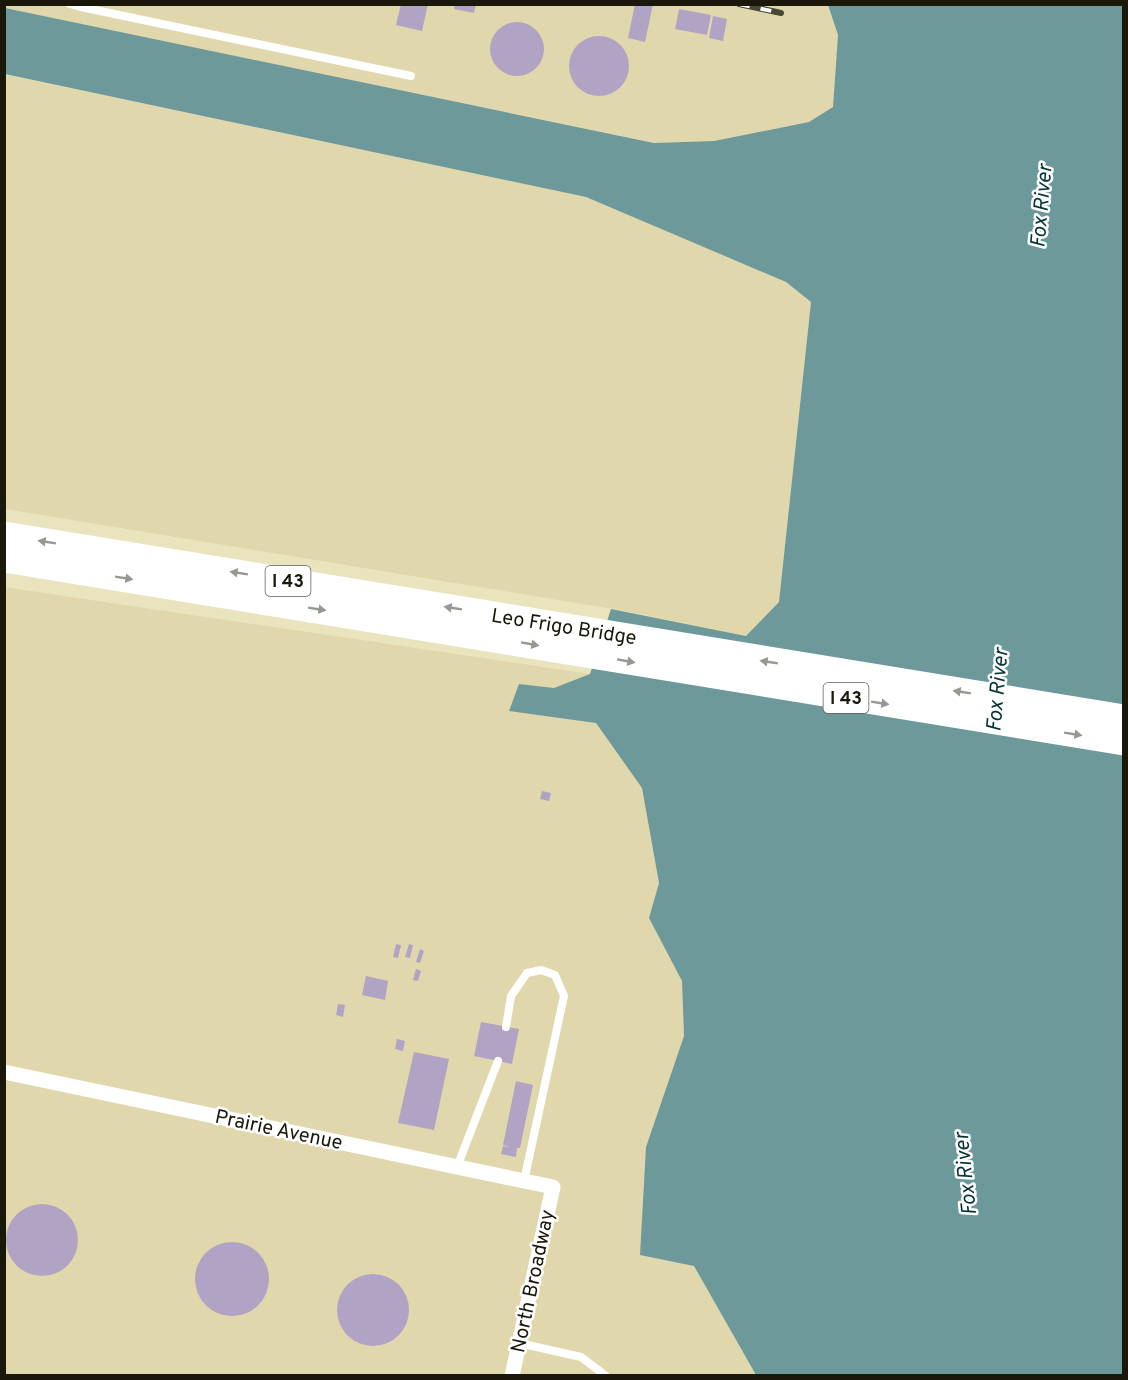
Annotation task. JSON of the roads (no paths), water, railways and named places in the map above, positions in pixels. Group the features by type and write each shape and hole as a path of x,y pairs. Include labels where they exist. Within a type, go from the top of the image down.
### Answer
{"highway":[{"name":"Leo Frigo Bridge","path":"4,535 1124,718"},
{"name":"I 43","path":"4,559 1124,742"}],"street":[{"name":"Prairie Avenue","path":"4,1072 553,1187"},
{"name":"North Broadway","path":"512,1376 553,1187"}],"lane":[{"path":"70,4 411,75"},
{"path":"506,1027 511,996 527,973 541,970 555,975 564,996 524,1181"},
{"path":"457,1167 498,1061"},
{"path":"519,1343 580,1357 606,1376"}],"water":[{"name":"Fox River","path":"828,5 1123,5 1123,1375 756,1375 694,1266 640,1255 646,1147 684,1036 682,981 649,918 659,883 642,788 596,723 509,711 519,684 554,688 590,674 611,609 746,636 779,602 811,302 786,282 586,197 5,74 5,8 654,143 714,141 809,122 833,107 838,35"}],"railway":[{"path":"739,4 781,13"}]}
